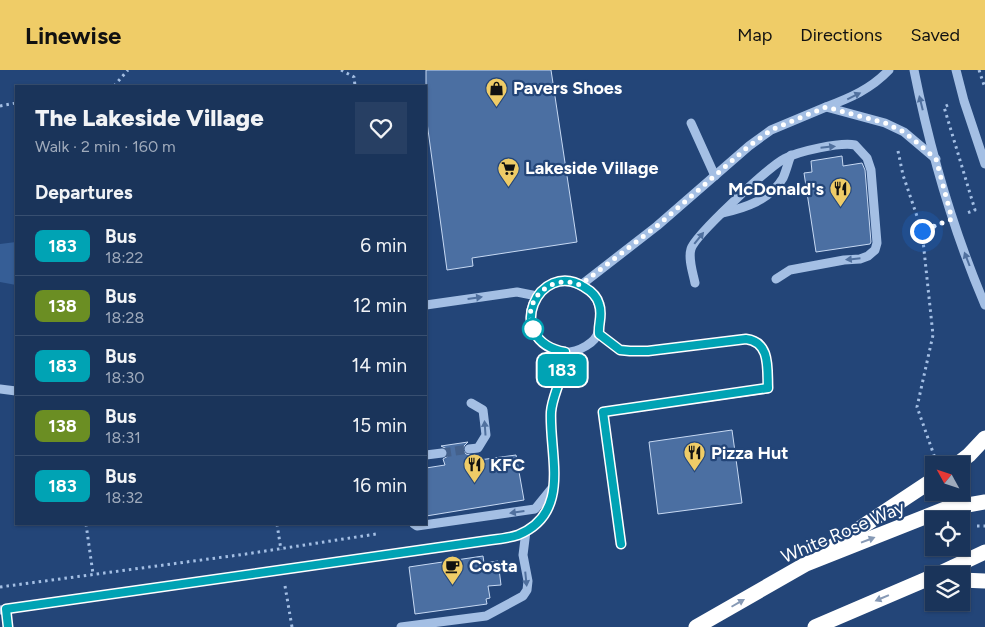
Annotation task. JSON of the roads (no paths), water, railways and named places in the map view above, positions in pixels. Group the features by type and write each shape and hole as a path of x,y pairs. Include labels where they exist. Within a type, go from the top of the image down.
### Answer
{"highway":[{"path":"968,456 985,438"},
{"path":"970,462 985,454"},
{"path":"806,564 925,485"},
{"name":"White Rose Way","path":"696,627 806,564 945,509 985,502"},
{"path":"957,566 985,552"},
{"path":"970,580 985,580"},
{"path":"815,627 925,581"}],"street":[{"path":"580,285 657,226 749,146 771,130 855,96 867,89 889,70"},
{"path":"914,70 920,100 952,219 985,304"},
{"path":"956,70 985,164"},
{"path":"826,107 885,123 904,132 936,159"},
{"path":"691,123 715,176"},
{"path":"695,283 690,254 695,241 782,160 791,155 823,147 852,144 858,147 867,158 871,170 877,244 875,250 868,256 860,259 790,270 776,279"},
{"path":"722,214 748,207 760,201 778,185 784,176 791,155"},
{"path":"560,281 573,282 592,292 599,303 602,316 599,334 577,351 553,350 543,344 534,332 530,315 537,296 549,285 560,281"},
{"path":"427,305 517,292 537,296"},
{"path":"599,334 620,350 630,351 648,351 746,339 758,343 766,356 768,388 603,412 621,544"},
{"path":"8,627 3,610 512,537 526,531 538,522 552,496 555,468 551,413 552,401 560,379 565,352"},
{"path":"0,389 15,391"},
{"path":"469,450 478,448 486,435 483,410 471,403"},
{"path":"427,455 442,453"},
{"path":"427,524 535,509 554,485"},
{"path":"401,627 486,616 523,596 527,590 528,581 522,555 526,531"}],"tunnel":[{"path":"442,453 469,449"}],"place":[{"name":"Pavers Shoes","path":"497,107"},
{"name":"Lakeside Village","path":"509,187"},
{"name":"McDonald's","path":"840,208"},
{"name":"Pizza Hut","path":"695,472"},
{"name":"KFC","path":"474,484"},
{"name":"Costa","path":"453,585"}]}
